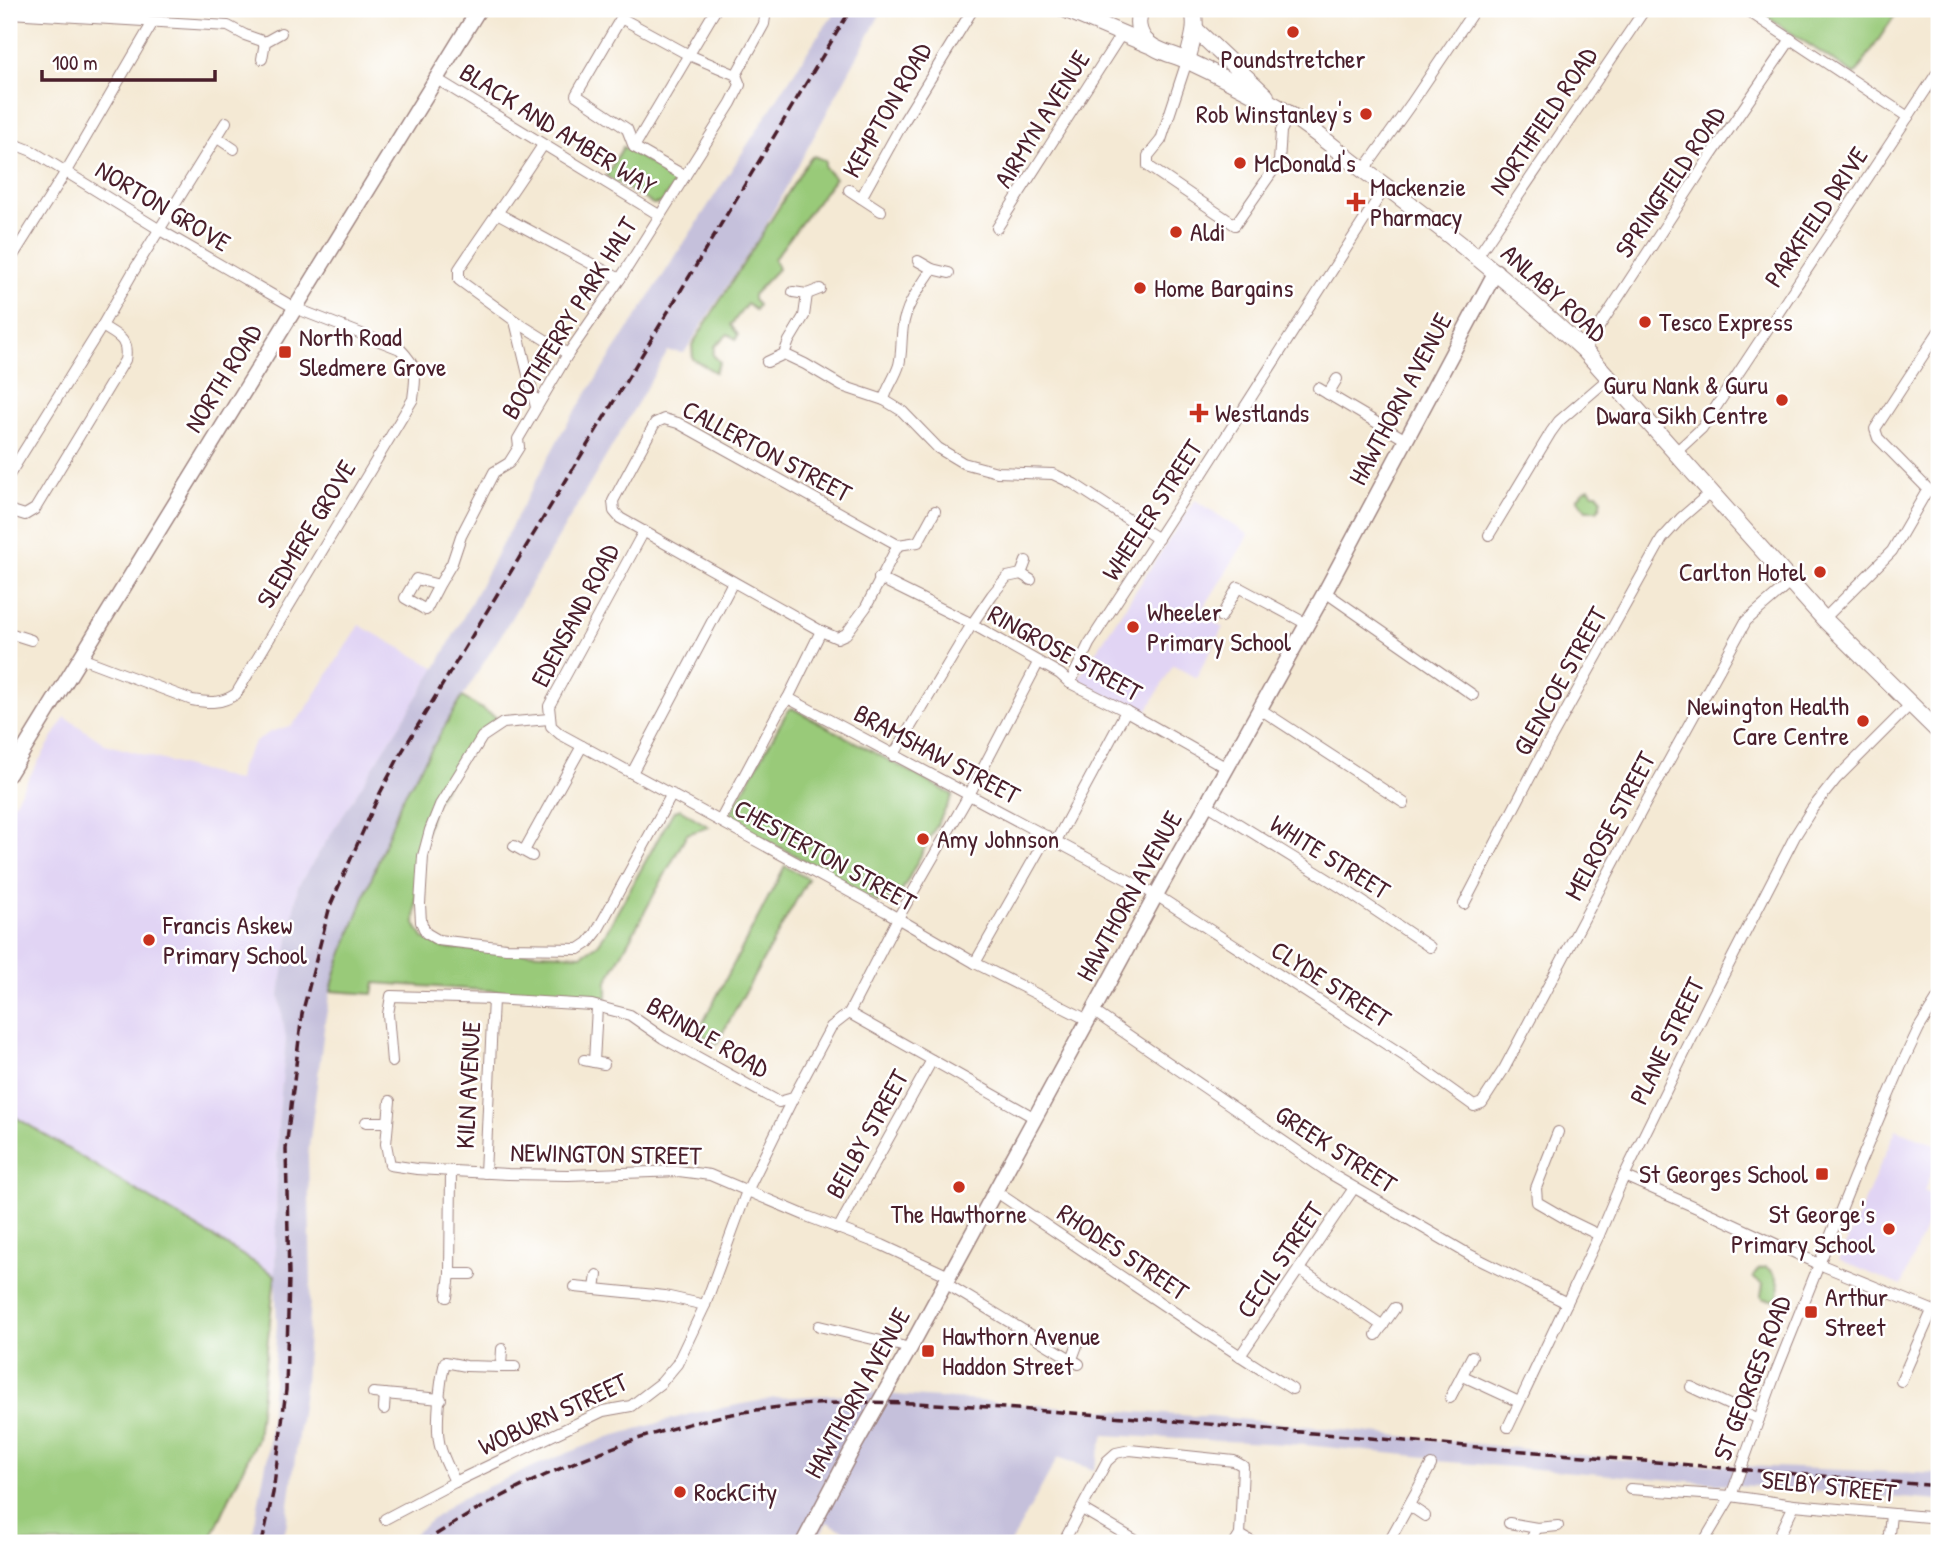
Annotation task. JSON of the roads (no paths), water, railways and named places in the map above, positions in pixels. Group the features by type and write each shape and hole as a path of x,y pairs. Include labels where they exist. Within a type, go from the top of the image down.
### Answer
{"main road":[{"name":"ANLABY ROAD","path":"1064,9 1187,61 1283,111"},
{"path":"1187,61 1196,20 1192,9"},
{"path":"1137,10 1139,31 1143,38 1157,48 1177,49 1186,44 1195,29"},
{"name":"ANLABY ROAD","path":"1195,29 1283,111 1496,271 1584,350 1824,619 1939,732"}],"street":[{"name":"NORTH ROAD","path":"9,774 435,78 480,9"},
{"path":"634,147 716,9"},
{"name":"BOOTHFERRY PARK HALT","path":"439,585 452,563 460,536 494,472 509,463 519,447 518,439 568,354 620,279 731,103 740,85 736,75 764,24 765,9"},
{"name":"KEMPTON ROAD","path":"860,198 973,9"},
{"path":"1364,170 1475,9"},
{"name":"NORTHFIELD ROAD","path":"1477,257 1644,9"},
{"path":"1745,9 1908,117"},
{"path":"9,13 228,26 265,42 281,33"},
{"path":"685,176 634,147 627,129 576,95 621,18 689,55 736,75"},
{"path":"9,261 65,173 153,22"},
{"name":"AIRMYN AVENUE","path":"997,228 1122,33"},
{"name":"SPRINGFIELD ROAD","path":"1584,350 1791,38"},
{"path":"262,58 265,42"},
{"path":"1187,61 1161,140 1148,156 1147,166 1235,225 1279,162 1283,111"},
{"name":"PARKFIELD DRIVE","path":"1676,452 1702,428 1939,70"},
{"name":"BLACK AND AMBER WAY","path":"435,78 659,215"},
{"path":"9,475 226,122"},
{"path":"216,137 234,149"},
{"name":"NORTON GROVE","path":"9,142 32,151 295,308"},
{"path":"543,145 459,269 459,280 515,321 568,354"},
{"name":"WHEELER STREET","path":"1070,683 1089,644 1386,186"},
{"name":"KEMPTON ROAD","path":"849,190 881,211"},
{"path":"497,213 620,279"},
{"path":"918,261 932,269 949,272"},
{"path":"884,400 896,376 902,353 904,317 912,299 932,269"},
{"name":"HAWTHORN AVENUE","path":"803,1543 1156,895 1325,592 1496,271"},
{"path":"793,292 807,295 820,289"},
{"path":"767,362 784,354 804,316 807,295"},
{"name":"SLEDMERE GROVE","path":"80,658 192,700 210,704 226,701 236,694 413,399 416,377 412,362 400,349 295,308"},
{"path":"515,321 536,407"},
{"path":"9,510 25,515 35,509 125,360 127,350 122,338 102,326"},
{"path":"1939,331 1875,429 1878,438 1928,489 1939,496"},
{"path":"784,354 842,386 884,400 902,411 938,448 963,464 997,472 1053,474 1074,484 1158,539"},
{"path":"1489,536 1550,432 1609,378"},
{"path":"1328,394 1337,379"},
{"path":"1318,388 1406,440"},
{"name":"CALLERTON STREET","path":"879,578 866,607 846,634 836,638 620,518 614,512 613,501 655,422 664,419 678,423 898,545"},
{"path":"1824,619 1892,551 1928,489"},
{"name":"GLENCOE STREET","path":"1464,904 1540,758 1662,540 1681,518 1711,492"},
{"path":"879,578 898,545 918,542 935,511"},
{"name":"EDENSAND ROAD","path":"549,719 549,706 643,531"},
{"path":"1021,574 1026,561"},
{"path":"893,756 992,595 1007,577 1021,574 1031,580"},
{"name":"RINGROSE STREET","path":"879,578 972,624 1060,674 1070,683 1227,768"},
{"path":"632,773 733,582"},
{"name":"MELROSE STREET","path":"1482,1103 1504,1069 1746,621 1791,582"},
{"path":"1221,617 1238,587 1307,624"},
{"path":"1325,592 1473,695"},
{"path":"720,821 788,698 821,631"},
{"path":"9,633 31,640"},
{"name":"BRINDLE ROAD","path":"392,1062 388,1014 391,996 493,999 597,1007 629,1015 663,1038 779,1102 793,1098 831,1027 849,1013 1038,663"},
{"name":"BRAMSHAW STREET","path":"788,698 1156,895"},
{"name":"PLANE STREET","path":"1507,1427 1599,1235 1624,1176 1795,836 1836,779 1911,704"},
{"path":"1260,709 1404,803"},
{"path":"975,963 1126,711"},
{"path":"549,719 503,723 482,737 440,804 424,856 420,904 421,922 426,933 438,940 506,948 568,951 579,949 596,933 672,794"},
{"name":"CHESTERTON STREET","path":"549,719 551,726 561,734 898,918 975,963 1091,1015"},
{"path":"523,851 582,746"},
{"name":"WHITE STREET","path":"1208,805 1342,888 1430,947"},
{"name":"CLYDE STREET","path":"1156,895 1403,1055 1474,1106 1482,1103"},
{"name":"ST GEORGES ROAD","path":"1703,1543 1731,1496 1776,1372 1901,1066 1919,1028 1939,996"},
{"name":"KILN AVENUE","path":"485,1173 493,999"},
{"path":"594,1062 597,1007"},
{"path":"849,1013 1035,1118"},
{"name":"GREEK STREET","path":"1091,1015 1354,1188 1470,1255 1567,1303"},
{"name":"BEILBY STREET","path":"838,1229 932,1060"},
{"name":"WOBURN STREET","path":"385,1519 603,1411 631,1406 661,1383 677,1364 705,1305 747,1191 793,1098"},
{"name":"NEWINGTON STREET","path":"390,1101 386,1143 390,1165 485,1173 568,1175 679,1171 710,1175 882,1245 947,1279 1075,1362 1078,1343"},
{"path":"366,1122 388,1122"},
{"path":"1558,1132 1536,1188 1537,1202 1599,1235"},
{"path":"447,1297 450,1274 451,1171"},
{"path":"1624,1176 1819,1264 1936,1312 1902,1381"},
{"name":"CECIL STREET","path":"1240,1356 1354,1188"},
{"name":"RHODES STREET","path":"995,1191 1226,1348 1292,1389"},
{"path":"1299,1269 1383,1326"},
{"path":"450,1274 471,1274"},
{"path":"595,1288 597,1275"},
{"path":"575,1287 665,1296 705,1305"},
{"path":"1376,1335 1395,1308"},
{"path":"819,1326 910,1348"},
{"path":"502,1349 501,1367 515,1367"},
{"path":"1450,1398 1472,1356"},
{"name":"WOBURN STREET","path":"456,1482 440,1444 440,1399 445,1362 466,1366 501,1367"},
{"path":"1463,1376 1519,1402"},
{"path":"1690,1387 1759,1419"},
{"path":"384,1409 379,1394 440,1399"},
{"path":"1063,1543 1107,1461 1116,1453 1139,1450 1234,1461 1243,1466 1237,1539 1254,1543"},
{"path":"1389,1543 1431,1465"},
{"name":"SELBY STREET","path":"1630,1489 1731,1496 1794,1505 1939,1518"},
{"path":"1776,1543 1794,1505"},
{"path":"1409,1506 1425,1516"},
{"path":"1082,1509 1140,1543"},
{"path":"1888,1543 1891,1515"},
{"path":"1509,1523 1537,1528 1558,1527"},
{"path":"1529,1543 1537,1528"}],"railway":[{"path":"262,1543 273,1493 286,1390 289,1276 286,1149 302,1014 330,906 379,795 400,755 851,9"},
{"path":"423,1543 493,1501 605,1450 722,1416 795,1405 832,1403 980,1406 1939,1486"}],"place":[{"name":"Poundstretcher","path":"1293,32"},
{"name":"Rob Winstanley's","path":"1366,114"},
{"name":"McDonald's","path":"1240,163"},
{"name":"Mackenzie Pharmacy","path":"1356,202"},
{"name":"Aldi","path":"1176,232"},
{"name":"Home Bargains","path":"1140,288"},
{"name":"Tesco Express","path":"1645,322"},
{"name":"North Road Sledmere Grove","path":"285,352"},
{"name":"Guru Nank & Guru Dwara Sikh Centre","path":"1782,400"},
{"name":"Westlands","path":"1199,413"},
{"name":"Carlton Hotel","path":"1820,572"},
{"name":"Wheeler Primary School","path":"1133,627"},
{"name":"Newington Health Care Centre","path":"1863,721"},
{"name":"Amy Johnson","path":"923,839"},
{"name":"Francis Askew Primary School","path":"149,940"},
{"name":"St Georges School","path":"1822,1174"},
{"name":"The Hawthorne","path":"959,1187"},
{"name":"St George's Primary School","path":"1889,1229"},
{"name":"Arthur Street","path":"1811,1312"},
{"name":"Hawthorn Avenue Haddon Street","path":"928,1351"},
{"name":"RockCity","path":"680,1492"}]}
